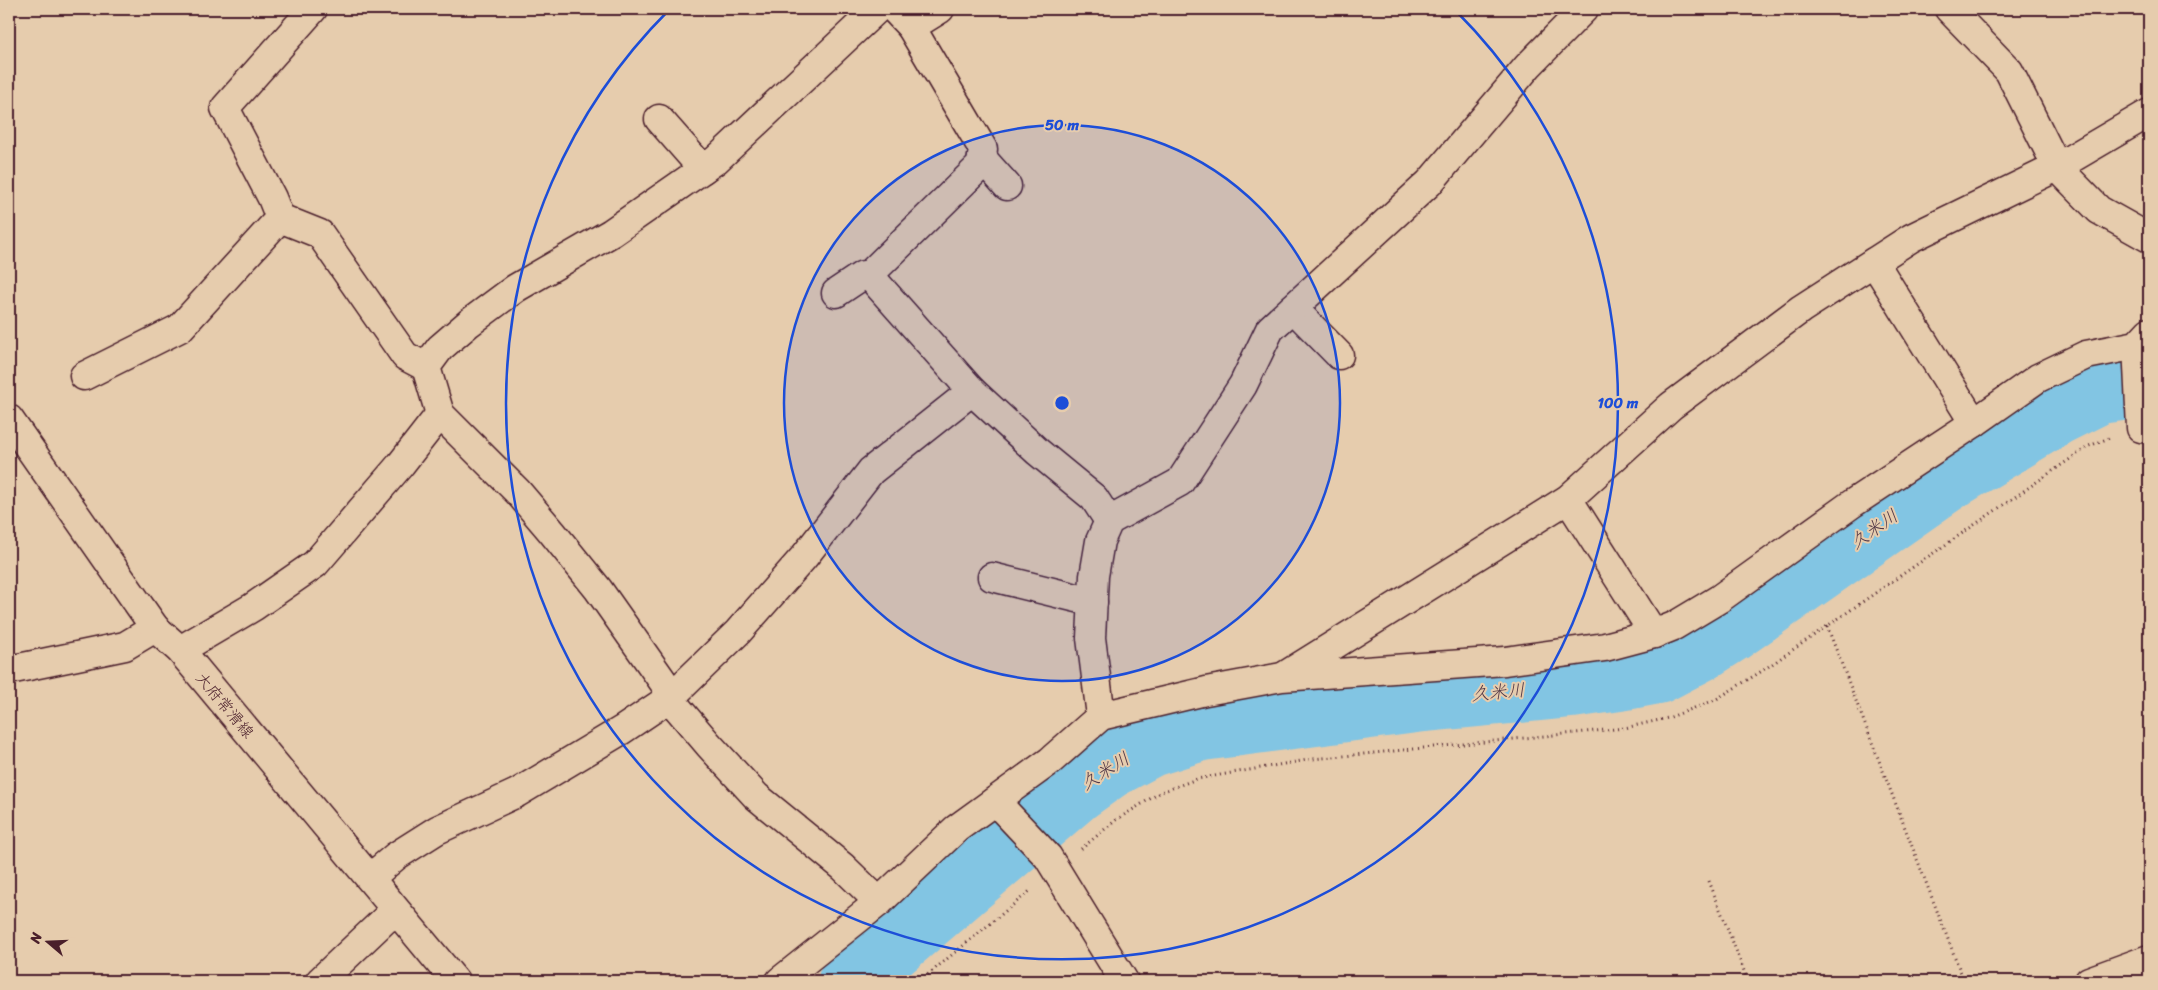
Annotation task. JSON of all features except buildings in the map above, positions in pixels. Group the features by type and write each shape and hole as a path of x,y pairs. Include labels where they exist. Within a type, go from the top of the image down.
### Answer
{"street":[{"path":"313,9 225,108 272,198 280,218 320,234 405,356 426,367 440,414 518,492 598,588 672,697 675,705 708,745 756,796 843,867 879,902"},
{"path":"426,367 440,348 469,323 516,288 611,232 716,160 876,9"},
{"path":"836,293 863,275 869,275 981,164 984,149 902,18 940,9"},
{"path":"1101,716 1091,638 1094,576 1100,541 1109,521 1180,482 1243,385 1270,329 1428,183 1528,66 1584,9"},
{"path":"1949,9 2009,71 2057,167 2099,210 2149,238"},
{"path":"1282,677 1568,499 1671,406 1800,309 1911,238 2057,167 2149,113"},
{"path":"659,119 703,168"},
{"path":"982,158 1007,186"},
{"path":"84,376 180,328 280,218"},
{"path":"1874,262 1974,424"},
{"path":"869,275 972,391 1038,452 1094,498 1109,521"},
{"path":"1293,308 1339,355"},
{"path":"780,981 879,902 956,830 1001,807 1101,716 1206,691 1282,677 1505,661 1605,647 1654,634 1674,626 1719,600 1853,503 1974,424 2038,378 2086,354 2143,338 2145,428"},
{"path":"370,878 396,856 437,830 539,781 672,697 738,632 804,557 871,471 972,391"},
{"path":"180,650 253,607 315,564 401,464 440,414"},
{"name":"大府常滑線","path":"9,419 155,628 180,650 455,981"},
{"path":"1568,499 1654,634"},
{"path":"992,577 1093,602"},
{"path":"9,670 125,646 155,628"},
{"path":"1001,807 1052,863 1124,981"},
{"path":"320,981 395,910"},
{"path":"2089,981 2149,959"}],"path":[{"path":"920,981 1052,863 1161,792 1197,778 1313,759 1625,728 1668,718 1715,700 1762,671 2089,446 2119,434 2145,428"},
{"path":"1827,626 1960,973"},
{"path":"1709,881 1748,981"}],"waterway":[{"name":"久米川","path":"851,981 1076,789 1107,767 1150,744 1201,728 1415,700 1571,685 1657,671 1701,648 1731,629 1946,479 2055,413 2099,391 2149,384"}]}
